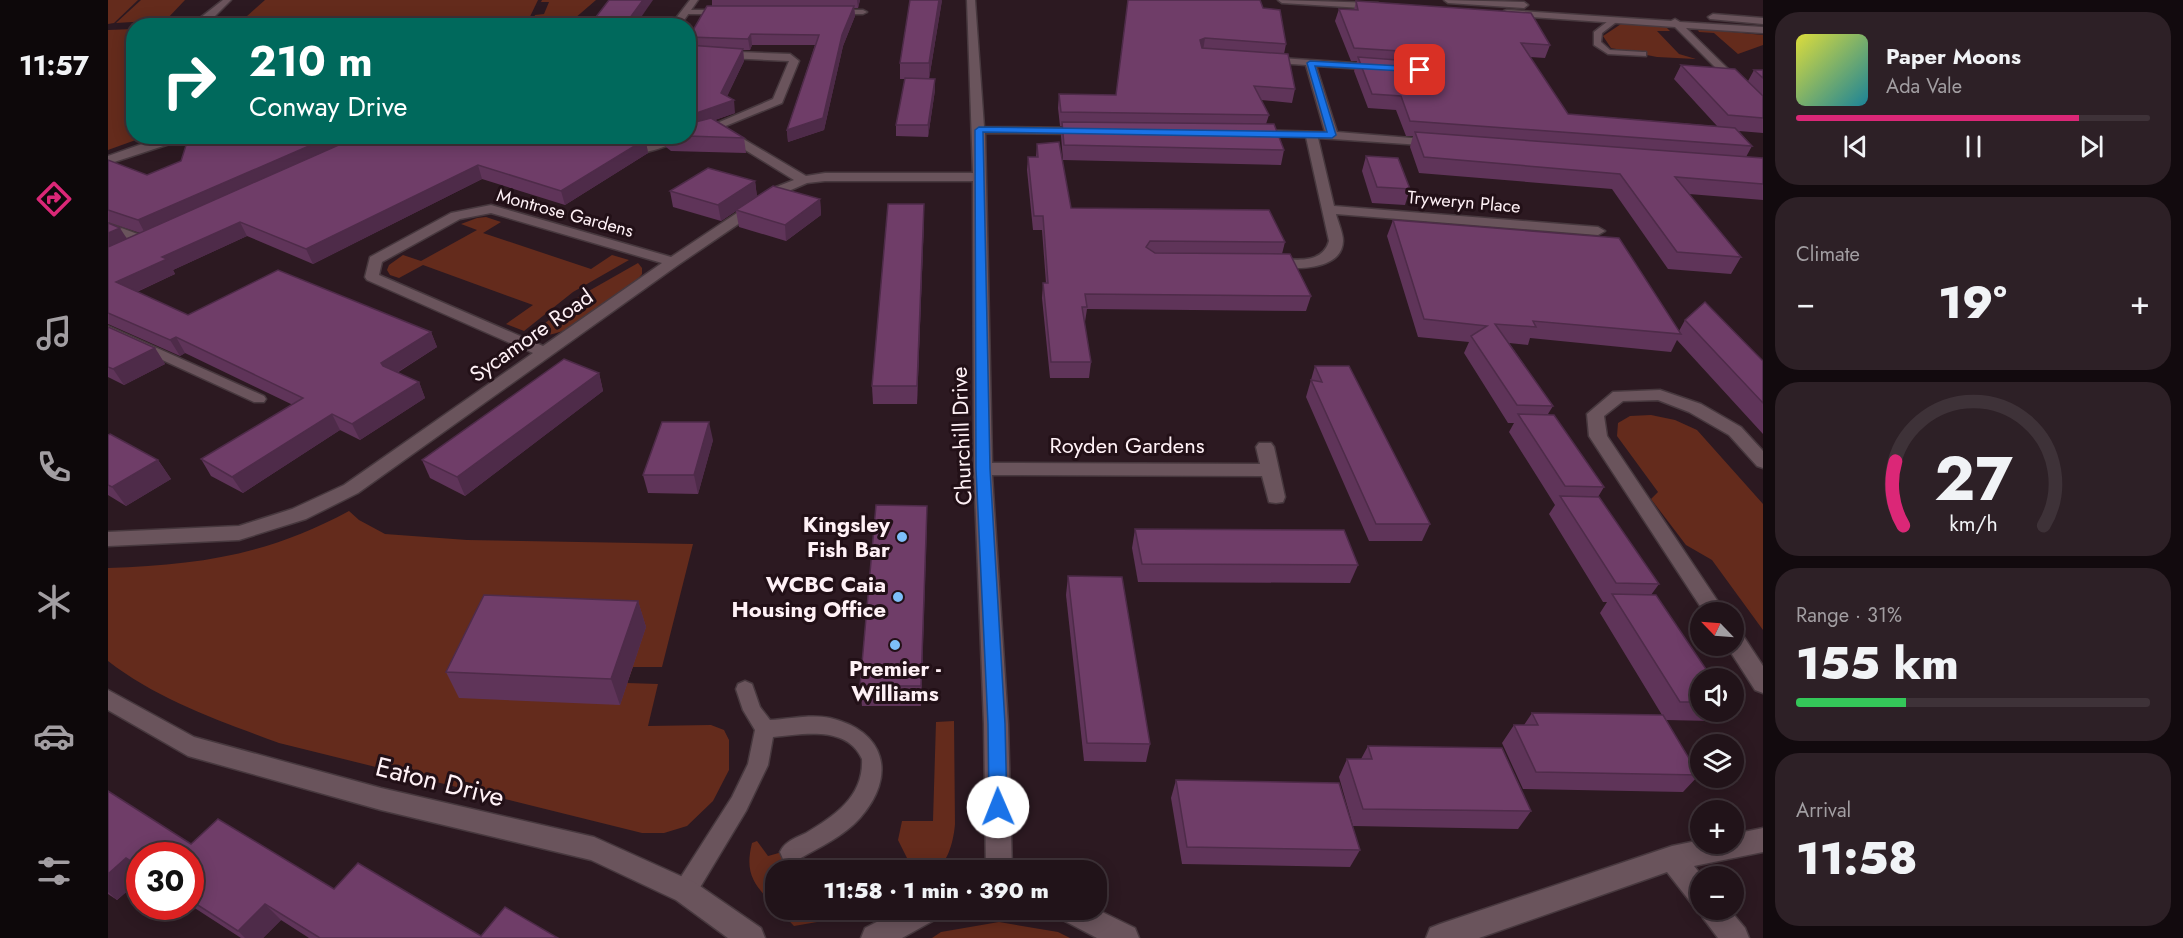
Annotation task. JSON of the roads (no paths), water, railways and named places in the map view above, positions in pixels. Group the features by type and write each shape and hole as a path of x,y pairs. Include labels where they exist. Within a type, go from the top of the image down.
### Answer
{"street":[{"path":"681,18 694,0"},
{"name":"Churchill Drive","path":"970,0 979,130 983,469 996,724 999,860"},
{"path":"1282,0 1394,6"},
{"path":"1448,0 1713,17 1762,28"},
{"path":"1441,9 1762,28"},
{"path":"1667,14 1763,109"},
{"path":"696,53 778,55 790,57 794,61 778,101 698,132"},
{"path":"1251,59 1387,68"},
{"path":"1310,63 1332,135"},
{"path":"979,130 1098,131"},
{"path":"698,132 804,180"},
{"path":"1240,133 1332,135 1448,144"},
{"path":"1257,262 1314,263 1328,258 1334,251 1336,241 1311,134"},
{"path":"108,160 155,144"},
{"name":"Sycamore Road","path":"108,538 239,533 299,514 351,489 673,262 780,190 804,180 855,175 978,177"},
{"name":"Tryweryn Place","path":"1328,208 1598,231"},
{"name":"Montrose Gardens","path":"544,352 372,277 375,260 456,216 491,209 673,262"},
{"path":"108,227 151,240 127,250"},
{"path":"1708,602 1598,436 1594,414 1619,396 1660,395 1695,408 1735,431 1763,462"},
{"path":"1265,447 1276,497"},
{"name":"Royden Gardens","path":"983,469 1270,470"},
{"path":"1744,655 1763,684"},
{"name":"Eaton Drive","path":"108,699 188,746 381,799 594,849 685,891 751,938"},
{"path":"1440,938 1672,858 1763,840"},
{"path":"1672,858 1690,881"},
{"path":"875,938 909,920"},
{"path":"1090,920 1125,938"},
{"path":"1721,920 1735,938"}],"lane":[{"path":"207,18 227,0"},
{"path":"687,12 734,12"},
{"path":"828,12 863,12"},
{"path":"1615,20 1598,32 1597,43 1608,52 1643,54"},
{"path":"623,151 644,150 662,144"},
{"path":"108,330 259,399"},
{"path":"685,891 739,804 758,765 765,729 752,710 745,689"},
{"path":"765,729 827,725 864,741 871,755 873,774 866,793 853,811 836,825 791,852"}],"place":[{"name":"Kingsley Fish Bar","path":"902,537"},
{"name":"WCBC Caia Housing Office","path":"898,597"},
{"name":"Premier - Williams","path":"895,645"}]}
